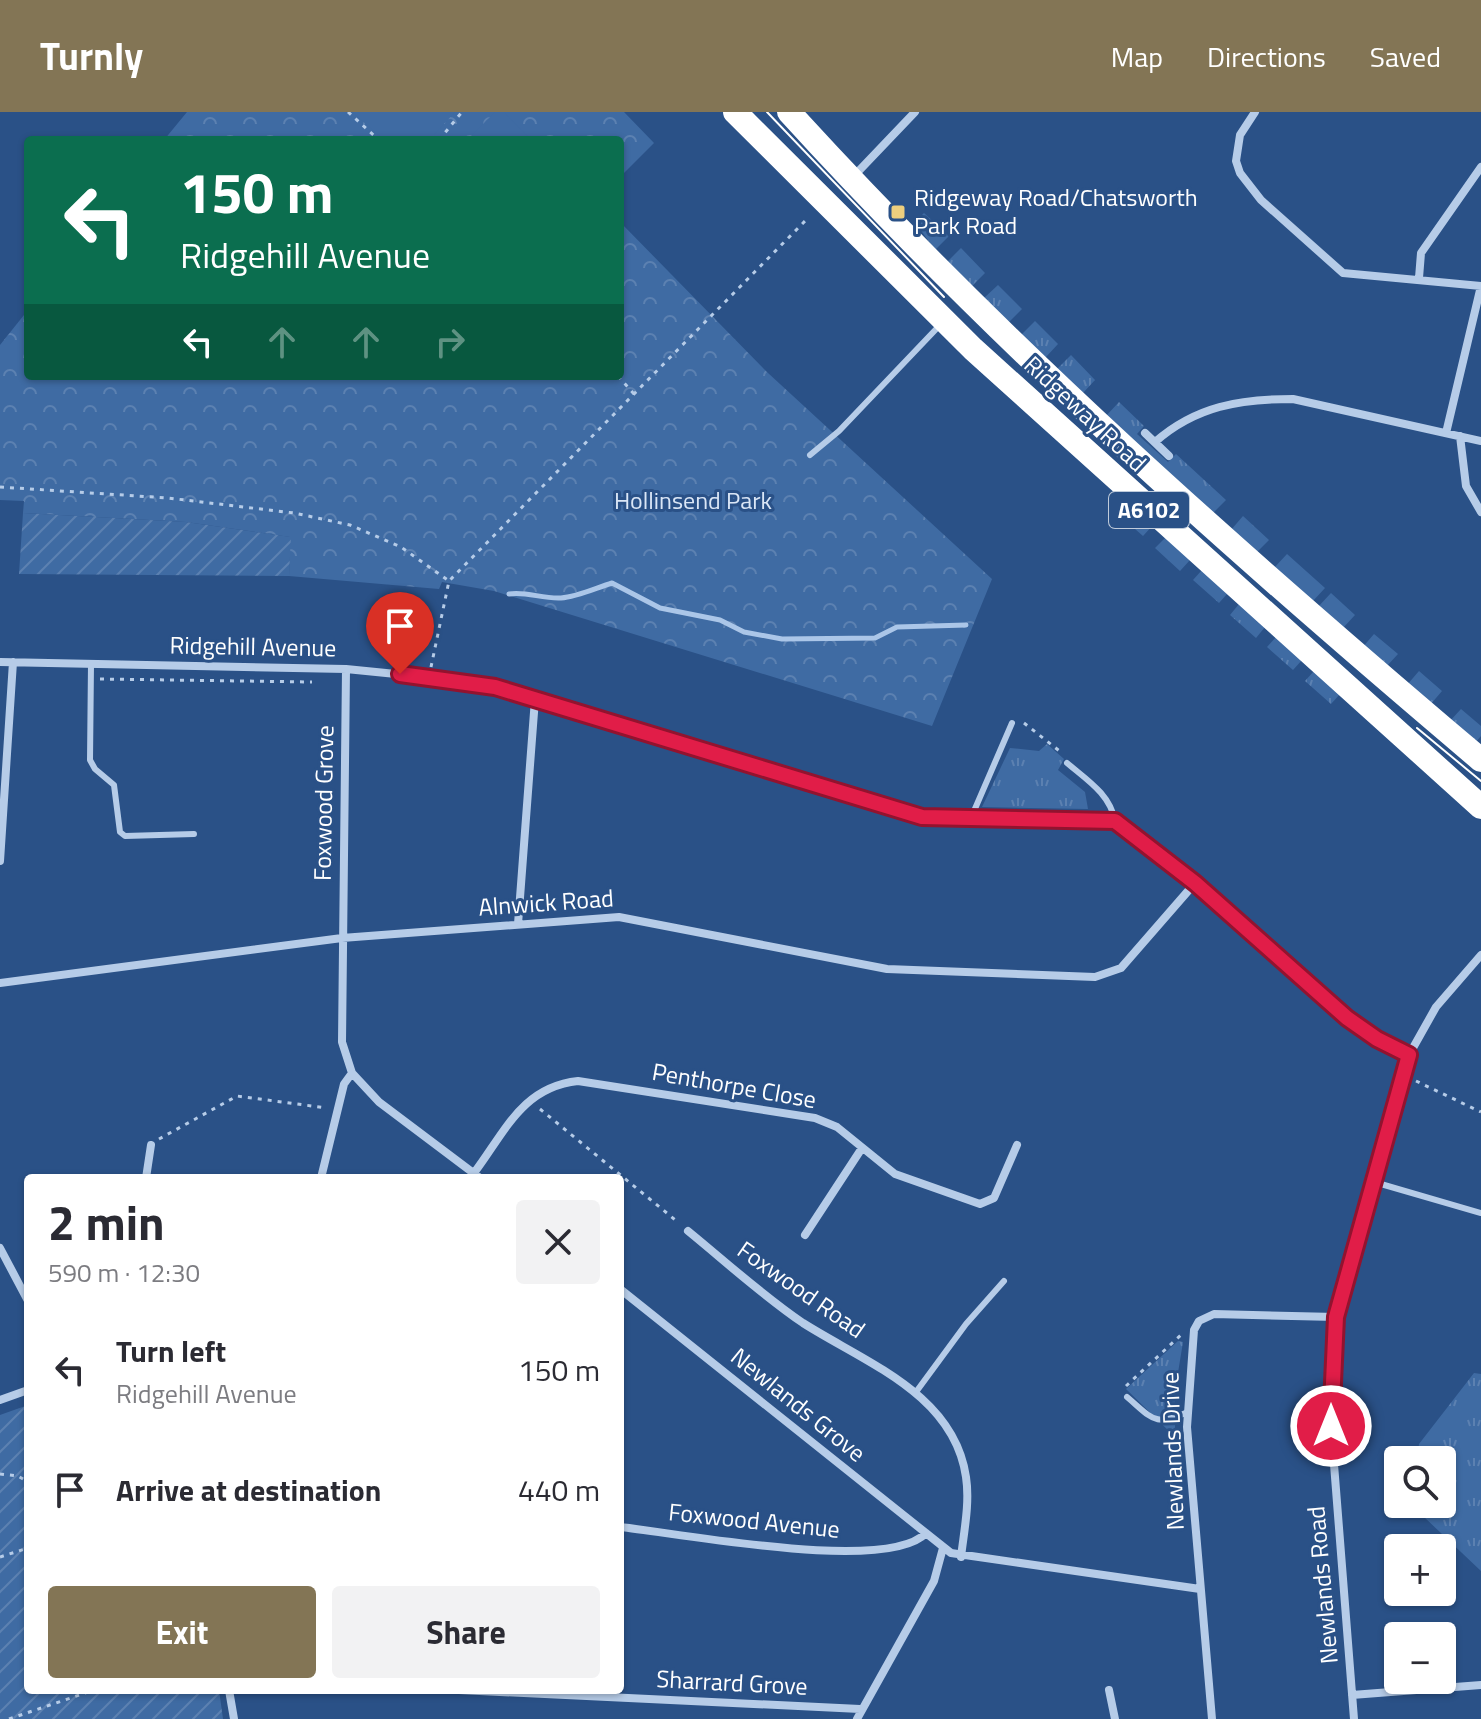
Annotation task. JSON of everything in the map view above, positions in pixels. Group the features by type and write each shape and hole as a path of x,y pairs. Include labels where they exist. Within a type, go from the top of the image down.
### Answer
{"highway":[{"name":"Ridgeway Road","path":"735,112 944,321 1153,514 1481,807"},
{"name":"Ridgeway Road","path":"789,112 975,306 1137,459 1279,589 1481,760"}],"street":[{"path":"852,179 915,112"},
{"path":"1255,112 1240,135 1236,161 1250,189 1343,273 1481,286 1446,433"},
{"path":"1419,278 1421,253 1481,167"},
{"path":"1155,442 1181,420 1211,408 1239,400 1270,399 1293,399 1481,441"},
{"path":"1145,433 1169,456"},
{"path":"1460,436 1466,486 1481,512"},
{"name":"Ridgehill Avenue","path":"0,662 346,669 466,681 535,699 909,814 1115,821"},
{"path":"0,861 13,662"},
{"name":"Foxwood Grove","path":"342,938 346,669"},
{"path":"518,924 535,699"},
{"path":"1115,821 1195,883 1347,1018 1377,1039 1409,1055"},
{"name":"Alnwick Road","path":"0,983 342,938 619,917 887,969 1095,977 1121,968 1195,883"},
{"path":"342,938 342,1042 352,1073 379,1102 474,1174"},
{"name":"Newlands Road","path":"1354,1719 1331,1426 1336,1317 1409,1055 1429,1016 1481,955"},
{"path":"322,1174 344,1084 352,1073"},
{"name":"Penthorpe Close","path":"478,1174 528,1099 558,1083 578,1081 790,1112 837,1127 895,1174 980,1204 994,1198 1017,1145"},
{"path":"147,1174 151,1145"},
{"path":"805,1235 862,1148"},
{"name":"Foxwood Road","path":"688,1231 801,1321 916,1392 945,1425 963,1462 967,1503 961,1557"},
{"path":"0,1248 24,1285"},
{"name":"Newlands Grove","path":"624,1292 947,1550"},
{"name":"Newlands Drive","path":"1212,1719 1188,1412 1194,1330 1206,1316 1336,1317"},
{"path":"0,1400 24,1391"},
{"name":"Foxwood Avenue","path":"624,1528 782,1548 850,1551 896,1549 919,1540 926,1533"},
{"path":"857,1719 934,1581 947,1550 961,1557 1200,1589"},
{"path":"1352,1695 1481,1685"},
{"path":"1109,1690 1115,1719"},
{"path":"230,1694 234,1719"},
{"name":"Sharrard Grove","path":"543,1694 860,1709"}],"lane":[{"path":"810,455 839,431 944,321"},
{"path":"91,664 90,760 95,769 114,785 120,832 125,836 194,834"},
{"path":"971,818 1012,723"},
{"path":"1067,763 1105,796 1113,807 1115,821"},
{"path":"1374,1182 1481,1213"},
{"path":"916,1392 966,1324 1004,1281"},
{"path":"1127,1397 1156,1421 1164,1422 1188,1412"}],"path":[{"path":"348,112 375,136"},
{"path":"442,136 462,112"},
{"path":"430,677 449,581 809,217"},
{"path":"622,380 635,395"},
{"path":"0,487 168,498 294,513 350,525 401,547 449,581"},
{"path":"95,679 316,682"},
{"path":"1012,723 1009,710 1066,756 1067,763"},
{"path":"1404,1074 1481,1112"},
{"path":"151,1145 169,1130 198,1119 237,1096 331,1108"},
{"path":"528,1099 619,1174"},
{"path":"624,1178 688,1231"},
{"path":"1121,1391 1188,1329"},
{"path":"0,1474 24,1480"},
{"path":"0,1557 24,1549"},
{"path":"9,1719 82,1694"}],"green space":[{"path":"187,112 624,112 654,143 624,173 624,136 167,136"},
{"path":"352,112 455,112 433,136 379,136"},
{"path":"495,112 504,112 527,136 471,136"},
{"path":"924,213 949,236 935,250 915,222"},
{"name":"Hollinsend Park","path":"624,226 768,373 992,579 932,726 494,591 442,582 439,589 289,576 290,537 186,522 23,513 24,501 0,500 0,345 24,315 24,380 624,380"},
{"path":"961,248 985,273 970,288 946,263"},
{"path":"998,285 1022,309 1008,323 983,299"},
{"path":"1035,321 1058,344 1045,358 1021,335"},
{"path":"1071,355 1095,380 1082,394 1057,369"},
{"path":"1119,402 1144,426 1137,434 1168,462 1176,454 1226,500 1213,513 1106,416"},
{"path":"1129,502 1153,525 1143,536 1118,514"},
{"path":"23,513 186,522 291,537 289,576 19,574"},
{"path":"1243,516 1269,540 1256,553 1231,530"},
{"path":"1166,537 1190,560 1180,571 1155,548"},
{"path":"1287,554 1325,588 1312,602 1274,568"},
{"path":"1202,570 1227,594 1219,603 1193,580"},
{"path":"1331,593 1355,615 1342,629 1318,607"},
{"path":"1239,604 1265,627 1256,638 1230,615"},
{"path":"1374,634 1398,654 1385,668 1362,648"},
{"path":"1276,637 1302,660 1293,670 1267,647"},
{"path":"1314,671 1340,694 1331,704 1305,681"},
{"path":"1419,671 1442,691 1430,705 1407,685"},
{"path":"1461,709 1481,726 1481,736 1475,743 1450,721"},
{"path":"1047,744 1064,759 1058,770 1085,792 1088,809 982,807 1010,748 1039,751"},
{"path":"1178,1341 1183,1342 1175,1391 1175,1437 1126,1389"},
{"path":"1474,1373 1481,1374 1481,1571 1456,1547 1456,1534 1442,1534 1425,1518 1456,1518 1456,1446 1419,1444"},
{"path":"24,1406 24,1694 220,1694 223,1719 0,1719 0,1415"}],"waterway":[{"path":"509,594 561,598 612,583 660,608 720,620 744,632 782,639 875,638 897,627 966,625"}],"tram line":[{"path":"747,112 833,203 1013,379 1198,549 1481,800"},
{"path":"767,112 944,297"},
{"path":"1417,728 1481,781"}],"place":[{"name":"Ridgeway Road/Chatsworth Park Road","path":"898,212"}],"route":[{"path":"400,674 495,687 922,817 1115,821 1195,883 1347,1018 1377,1039 1409,1055 1336,1317 1331,1372 1331,1426"}]}
